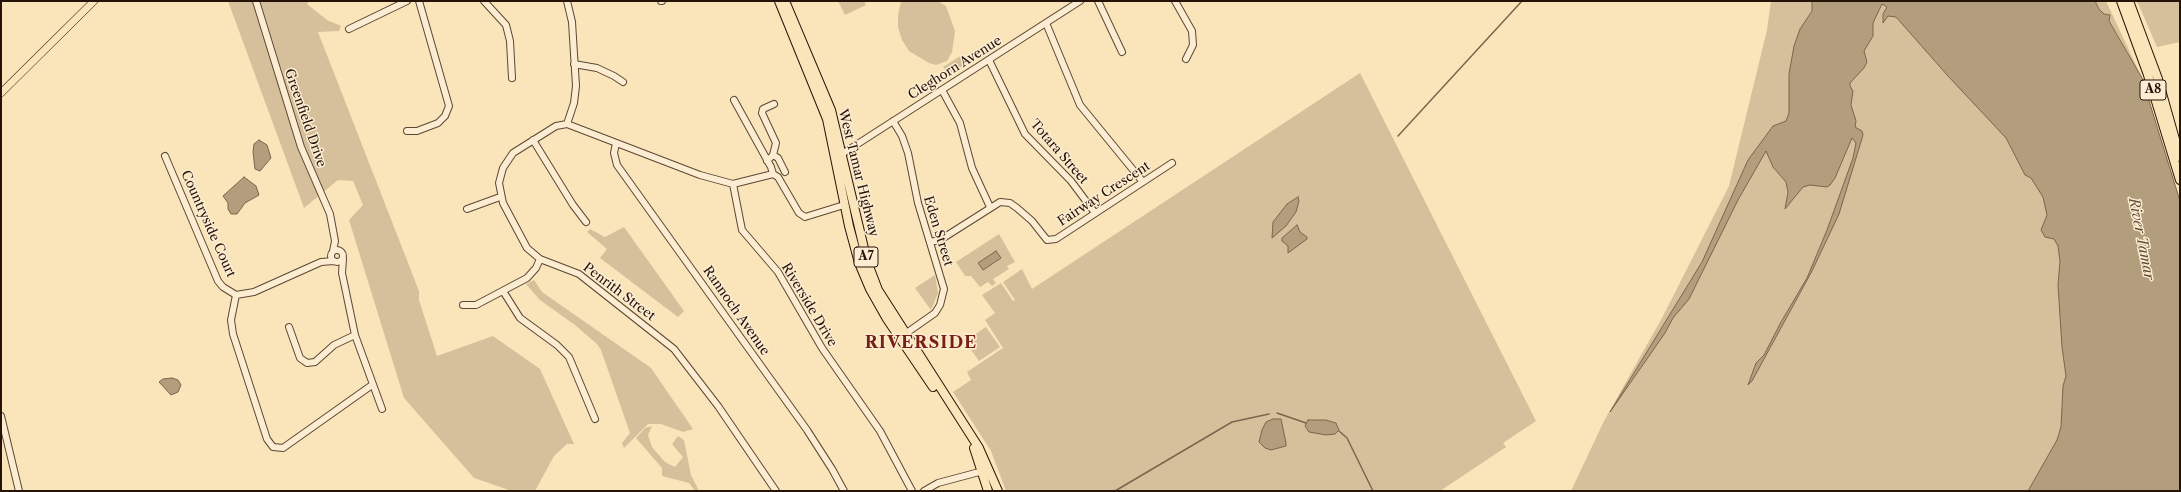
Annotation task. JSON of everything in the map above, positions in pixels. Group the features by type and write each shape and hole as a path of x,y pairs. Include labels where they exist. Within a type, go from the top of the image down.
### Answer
{"highway":[{"name":"West Tamar Highway","path":"779,1 827,119 844,204 857,257 875,298 974,449 983,471 988,491"},
{"name":"West Tamar Highway","path":"785,1 827,100 854,201 872,277 886,305 979,448 998,491"},
{"name":"A8","path":"2121,1 2148,75 2180,180"},
{"name":"A8","path":"2129,1 2158,79 2180,157"},
{"path":"844,204 854,201"}],"main road":[{"path":"1,92 94,1"}],"street":[{"name":"Greenfield Drive","path":"256,1 301,147 330,214 335,241 342,252"},
{"path":"349,29 407,1"},
{"path":"407,131 417,131 438,123 445,116 449,106 419,1"},
{"path":"484,1 506,25 510,41 512,78"},
{"path":"567,1 572,22 574,103 566,124 700,176 733,184 773,174"},
{"name":"Cleghorn Avenue","path":"842,154 1080,1"},
{"path":"1098,1 1122,52"},
{"path":"1176,1 1192,31 1193,45 1186,59"},
{"path":"1046,23 1080,105 1143,182"},
{"name":"Totara Street","path":"989,60 1025,134 1071,181 1095,213"},
{"path":"574,64 597,68 623,82"},
{"path":"942,90 960,123 972,168 990,206"},
{"path":"734,100 773,174 778,177 797,211 802,216 810,216 844,204"},
{"path":"767,161 773,155 776,143 762,113 763,109 774,104"},
{"name":"Eden Street","path":"893,121 902,136 908,153 916,197 943,285 943,297 935,313 905,334"},
{"name":"Penrith Street","path":"566,124 556,126 533,140 513,153 505,163 500,179 500,197 524,242 533,254 540,259 580,274 674,349 718,406 776,491"},
{"path":"533,140 573,205 586,222"},
{"name":"Rannoch Avenue","path":"616,143 614,153 617,165 807,430 844,491"},
{"path":"773,155 778,158 785,172"},
{"name":"Countryside Court","path":"165,156 218,281 223,287 236,295"},
{"name":"Fairway Crescent","path":"930,242 940,240 990,206 1000,202 1010,203 1032,220 1043,237 1052,240 1172,163"},
{"name":"Riverside Drive","path":"733,184 742,230 778,272 822,348 880,431 912,491"},
{"path":"467,209 500,197"},
{"name":"Greenfield Drive","path":"332,252 335,241"},
{"path":"372,385 283,448 273,447 267,439 233,334 231,320 236,295 254,292 321,262 332,252 338,250 342,252 342,273 355,335 382,409"},
{"path":"332,252 334,261 342,273"},
{"path":"321,262 338,262 343,259"},
{"path":"464,305 476,305 503,292 532,274 540,259"},
{"path":"503,292 520,318 557,345 569,357 595,419"},
{"path":"288,327 300,358 307,363 315,362 338,343 355,335"},
{"path":"1,416 19,491"},
{"path":"924,491 938,484 983,471"}],"shaded area":[{"path":"228,1 309,1 307,4 327,20 341,26 339,31 318,32 419,291 419,300 437,356 493,336 540,369 574,444 567,444 554,456 535,491 512,491 474,478 404,398 349,220 363,205 353,181 338,180 304,208"},
{"path":"838,1 864,1 866,5 845,15"},
{"path":"901,1 938,1 946,6 955,31 952,52 947,61 936,65 929,63 909,51 902,40 898,27 898,16"},
{"path":"1771,1 1898,1 2053,179 2121,314 2035,491 1571,491 1604,421 1662,318 1729,186 1767,30"},
{"path":"2095,1 2106,1 2142,78 2109,21 2110,15 2104,14 2099,9"},
{"path":"2137,1 2180,1 2180,42 2157,47"},
{"path":"962,55 968,65 950,76 943,67"},
{"path":"1360,73 1536,421 1503,443 1506,447 1440,491 1006,491 991,451 953,392 971,380 967,372 1003,348 985,320 995,313 982,295 1001,283 1013,301 1015,300 1003,282 1022,269 1032,289"},
{"path":"624,227 684,311 678,317 600,258 607,249 587,232 590,229 605,237"},
{"path":"999,234 1015,262 1007,266 1009,269 993,279 996,283 992,286 988,282 980,287 971,276 965,276 956,262"},
{"path":"935,275 938,293 931,310 915,288"},
{"path":"534,280 542,292 651,368 693,429 683,432 661,424 648,424 624,448 622,443 630,433 601,350 597,344 575,325 540,300 526,284"},
{"path":"986,327 1000,347 979,361 965,341"},
{"path":"652,426 648,435 652,447 665,462 675,467 683,457 672,444 678,436 684,440 691,475 699,491 695,491 689,483 662,476 662,468 636,438 645,428"}],"water":[{"name":"River Tamar","path":"1812,1 2095,1 2099,9 2104,14 2110,15 2109,21 2142,78 2180,201 2180,491 2028,491 2057,440 2061,427 2063,386 2066,376 2062,347 2058,285 2060,261 2058,246 2054,239 2045,237 2041,230 2047,215 2043,197 2031,178 2025,175 2006,138 1948,76 1896,17 1888,16 1883,23 1883,14 1887,7 1882,4 1873,23 1873,36 1864,51 1867,62 1864,68 1850,83 1853,91 1851,105 1856,121 1855,127 1862,131 1863,135 1839,214 1812,271 1752,381 1748,385 1756,363 1764,355 1781,322 1807,278 1827,230 1853,158 1856,143 1852,138 1835,178 1830,185 1827,187 1810,185 1803,187 1785,209 1788,192 1786,182 1773,167 1766,151 1738,200 1689,299 1673,318 1665,333 1610,412 1702,262 1748,160 1773,126 1786,121 1789,113 1789,74 1794,46 1800,29 1812,11"},
{"path":"259,140 267,145 271,158 260,171 255,169 253,152 254,144"},
{"path":"244,177 256,186 259,195 245,203 237,214 231,214 228,209 228,203 223,196"},
{"path":"1298,197 1299,201 1296,212 1286,226 1272,238 1273,222 1287,204"},
{"path":"1297,225 1300,232 1307,237 1307,239 1288,253 1288,246 1282,241 1282,238"},
{"path":"996,251 1001,258 983,270 978,263"},
{"path":"172,378 178,380 181,385 178,392 171,395 159,382 163,379"},
{"path":"1273,419 1281,419 1286,446 1271,450 1265,448 1259,442 1266,422"},
{"path":"1308,420 1326,420 1336,423 1339,430 1335,434 1326,435 1309,432 1305,426"}],"waterway":[{"path":"1398,136 1522,1"},
{"path":"1277,413 1306,423"},
{"path":"1115,491 1232,422 1269,414"},
{"path":"1339,431 1347,438 1373,491"}],"district":[{"name":"RIVERSIDE","path":"921,343"}]}
